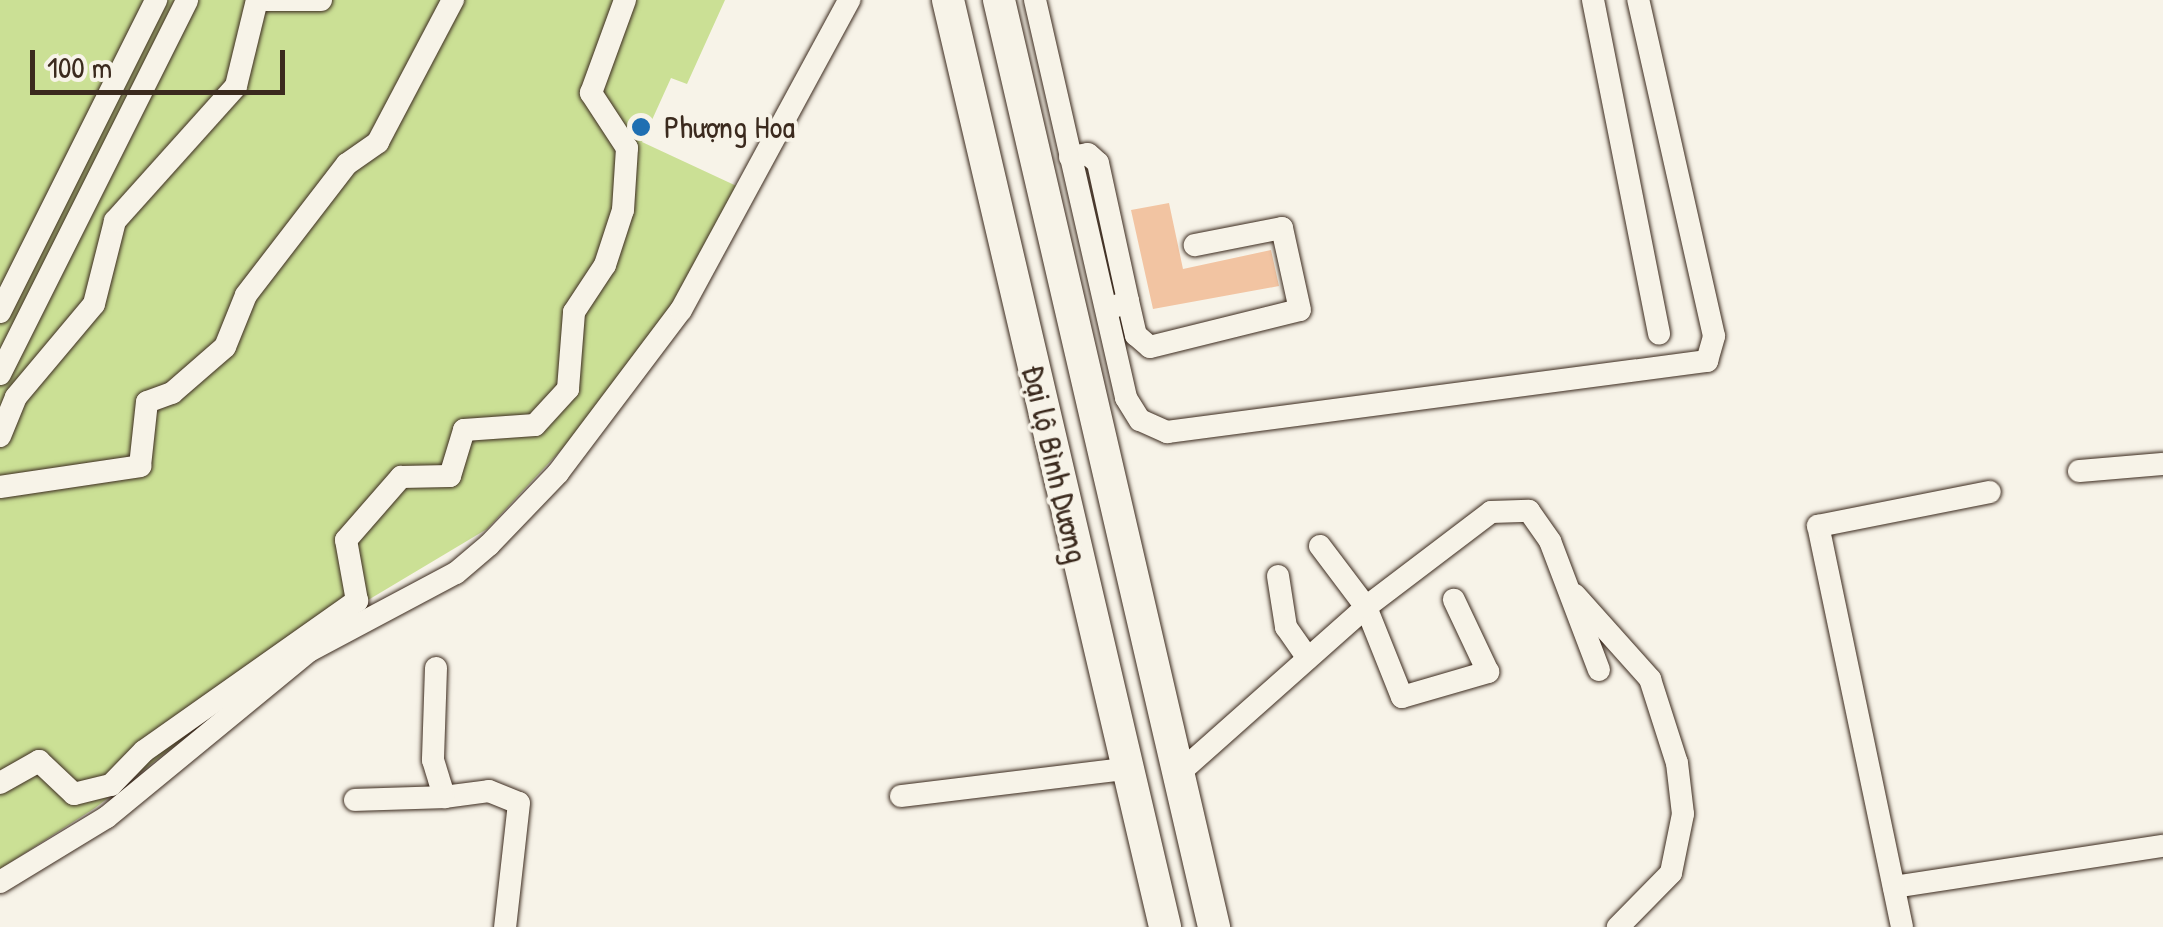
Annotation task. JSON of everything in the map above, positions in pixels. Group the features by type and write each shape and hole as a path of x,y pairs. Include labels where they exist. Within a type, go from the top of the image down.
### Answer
{"highway":[{"name":"Đại lộ Bình Dương","path":"948,0 1165,927"},
{"name":"Đại lộ Bình Dương","path":"999,0 1104,479 1214,927"}],"street":[{"path":"0,312 156,0"},
{"path":"0,374 187,0"},
{"path":"0,436 16,397 94,304 115,221 236,86 257,0 321,0"},
{"path":"0,487 140,466 146,402 172,393 225,347 246,295 346,164 378,142 453,0"},
{"path":"0,783 39,761 74,794 111,785 357,601 346,540 401,477 450,476 464,430 535,425 570,386 574,312 605,265 623,210 627,148 591,93 626,0"},
{"path":"0,882 106,817 309,651 456,573 489,545 558,472 681,310 849,0"},
{"path":"1035,0 1117,363 1132,410 1167,432 1699,366 1714,336 1638,0"},
{"path":"1593,0 1614,92 1658,334"},
{"path":"1614,92 1657,83"},
{"path":"1070,158 1088,154 1098,163 1136,335 1150,346 1300,310 1282,228 1196,244"},
{"path":"70,172 95,184"},
{"path":"1105,310 1128,301"},
{"path":"1104,479 1117,363"},
{"path":"2079,471 2163,464"},
{"path":"1902,927 1818,526 1990,492"},
{"path":"1178,774 1366,607 1490,512 1514,508 1529,511 1550,540 1599,670"},
{"path":"1320,546 1366,607 1410,700 1488,672 1454,600"},
{"path":"1278,576 1286,628 1308,658"},
{"path":"1572,593 1650,679 1677,762 1683,814 1671,873 1618,927"},
{"path":"436,668 433,760 444,797"},
{"path":"900,796 1126,769"},
{"path":"355,800 444,797 488,791 519,803 506,927"},
{"path":"1894,887 2163,846"}],"green space":[{"path":"0,0 725,0 687,84 671,78 642,142 743,189 678,298 578,432 487,529 338,618 95,808 0,869"}],"building":[{"path":"1169,203 1183,269 1271,250 1279,286 1153,309 1131,210"}],"place":[{"name":"Phượng Hoa","path":"641,127"}]}
